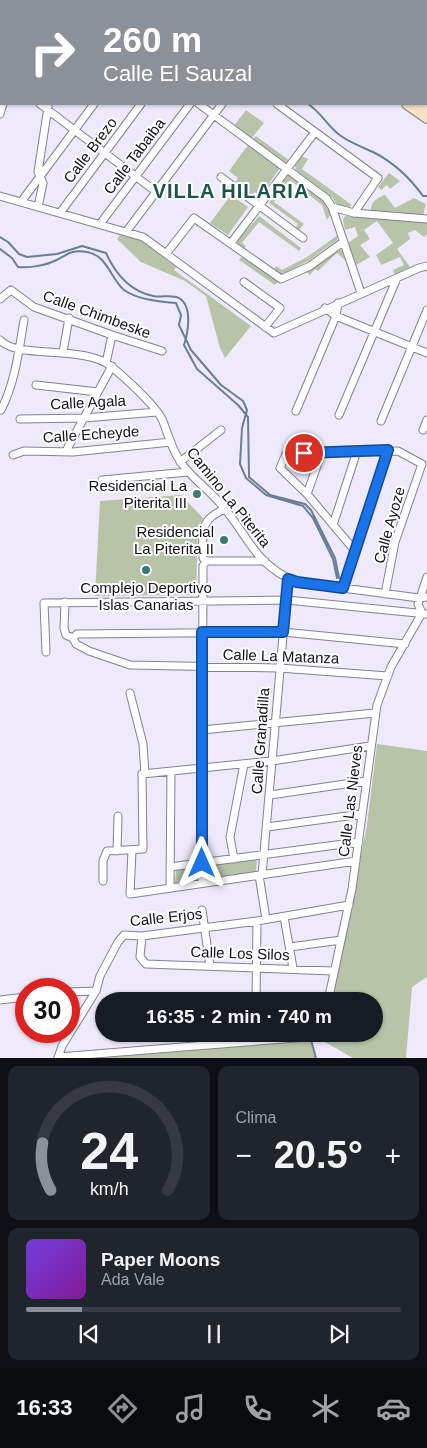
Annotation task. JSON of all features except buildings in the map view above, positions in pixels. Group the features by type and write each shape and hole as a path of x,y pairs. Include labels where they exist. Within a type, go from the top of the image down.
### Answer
{"main road":[{"path":"409,105 427,118"},
{"path":"410,105 427,114"}],"street":[{"path":"49,105 74,131 155,191"},
{"path":"38,207 43,183 38,172 49,105"},
{"path":"21,202 93,105"},
{"name":"Calle Brezo","path":"60,213 140,105"},
{"name":"Calle Tabaiba","path":"100,224 189,105"},
{"path":"200,105 316,188 332,206 361,293"},
{"path":"126,232 221,105"},
{"path":"278,105 378,178 354,213"},
{"path":"231,243 315,132"},
{"path":"221,177 303,238"},
{"path":"0,196 143,237 274,333 280,332 325,308 427,266"},
{"path":"332,206 354,213 427,219"},
{"path":"166,254 194,218 281,279 310,266 343,242"},
{"path":"339,416 373,331 397,278"},
{"path":"244,282 280,308 265,327"},
{"name":"Calle Chimbeske","path":"0,299 11,290 34,306 112,335 162,350"},
{"path":"296,411 336,316 338,303"},
{"path":"325,308 336,316 427,353"},
{"path":"381,421 427,310"},
{"path":"63,352 70,318"},
{"path":"1,410 7,400 24,320"},
{"path":"66,451 98,392 109,365 112,335"},
{"path":"0,340 10,347 63,352 109,365"},
{"name":"Camino La Piterita","path":"109,365 157,412 180,462 225,509 249,545 288,579 297,582 385,594 423,597"},
{"path":"36,385 98,392"},
{"name":"Calle Agala","path":"20,419 84,418 157,412"},
{"path":"423,430 427,420"},
{"path":"180,462 221,430"},
{"name":"Calle Echeyde","path":"13,455 24,451 66,451 171,442"},
{"path":"343,588 356,552 388,450 286,454 280,468 307,494 356,552"},
{"name":"Calle Ayoze","path":"385,594 395,542 422,464 398,451 388,450"},
{"path":"333,525 357,451"},
{"path":"307,494 322,452"},
{"path":"102,480 188,472"},
{"path":"206,561 203,558 204,524 212,515 225,509"},
{"path":"206,561 266,561"},
{"path":"202,882 202,632 203,566 206,561"},
{"path":"425,613 418,604 423,597 427,577"},
{"name":"Calle Granadilla","path":"266,919 260,875 265,855 279,668 288,579"},
{"path":"46,652 44,603 287,600 425,613"},
{"path":"65,602 64,628 66,635 73,638 77,634 283,632 405,644"},
{"name":"Calle Las Nieves","path":"330,992 349,905 375,713 388,676 405,644 425,613"},
{"name":"Calle La Matanza","path":"73,638 76,644 89,651 130,665 279,668 388,676"},
{"path":"103,881 102,861 106,851 143,849 143,744 130,693"},
{"path":"202,730 375,713"},
{"path":"143,774 272,761 370,746"},
{"path":"234,859 230,836 244,764"},
{"path":"170,888 172,772"},
{"path":"270,795 366,781"},
{"path":"267,827 362,814"},
{"path":"117,851 118,816"},
{"path":"170,867 359,842"},
{"path":"132,851 130,894 356,861"},
{"name":"Calle Erjos","path":"58,1058 62,1046 96,991 100,976 118,942 124,935 142,936 257,921 349,905"},
{"path":"202,910 210,966"},
{"path":"284,917 293,968"},
{"path":"256,992 257,921"},
{"name":"Calle Los Silos","path":"142,936 140,957 146,964 256,966 333,971"},
{"path":"290,947 341,940"},
{"path":"80,992 96,991"},
{"path":"0,1000 15,998"},
{"path":"58,1058 208,1042"}],"green space":[{"path":"246,110 264,123 250,140 233,127"},
{"path":"256,136 290,161 288,164 253,139"},
{"path":"248,145 280,168 260,196 255,192 252,195 235,183 238,178 229,171"},
{"path":"302,156 308,159 302,169 352,205 348,208 336,204 333,198 296,170 295,166"},
{"path":"389,173 400,181 390,189 387,185 381,190 378,187"},
{"path":"290,175 323,200 331,214 327,220 322,205 290,180 274,202 304,224 299,230 295,228 298,224 269,203 287,176"},
{"path":"231,195 248,207 228,235 210,223"},
{"path":"385,195 395,208 414,198 426,204 423,216 371,211 375,201"},
{"path":"259,216 301,248 299,251 259,222 242,243 246,246 244,249 238,245 237,241"},
{"path":"345,216 427,221 427,234 424,237 415,230 408,233 410,239 397,249 410,267 395,275 393,270 404,265 400,257 381,265 376,255 393,243 377,221 364,230 370,239 360,245 370,257 356,265 348,243 358,236 355,227 345,230 343,220"},
{"path":"120,235 140,240 176,267 174,270 251,326 225,358 220,348 206,296 185,281 141,262 117,239"},
{"path":"338,235 337,240 308,261 281,275 274,270 276,266 282,270 307,257"},
{"path":"338,249 343,251 346,261 337,253 318,271 315,269 310,275 305,271"},
{"path":"242,256 278,281 275,285 239,260"},
{"name":"Complejo Deportivo Islas Canarias","path":"181,495 203,518 198,528 196,595 95,596 100,501"},
{"path":"377,744 427,751 427,977 412,987 406,1058 353,1058 325,1042 383,1042 383,992 334,992 367,825"},
{"path":"257,858 256,873 210,880 207,865"},
{"path":"199,867 197,881 175,884 176,868"},
{"path":"288,1042 312,1042 316,1058 101,1058"}],"waterway":[{"path":"309,105 341,136 387,161 407,177 423,196 427,196"},
{"path":"0,237 8,242 19,254 27,257 57,254 82,246 106,253 118,274 137,290 153,296 176,297 183,302 188,313 187,334 184,345 197,369 238,405 248,417 249,477 270,495 305,504 311,510 335,558 339,578"},
{"path":"0,249 12,258 18,267 48,263 76,251 94,254 104,262 124,290 150,300 176,303 181,315 179,325 191,350 221,385 243,401 247,410 242,428 240,464 246,478 266,495 303,506 313,518 333,559 337,578"},
{"path":"312,1042 316,1058"}],"place":[{"name":"Residencial La Piterita III","path":"197,494"},
{"name":"Residencial La Piterita II","path":"224,540"},
{"name":"Complejo Deportivo Islas Canarias","path":"146,570"}],"district":[{"name":"VILLA HILARIA","path":"231,191"}],"route":[{"path":"202,863 202,632 283,632 288,579 297,582 343,588 388,450 304,453"}]}
